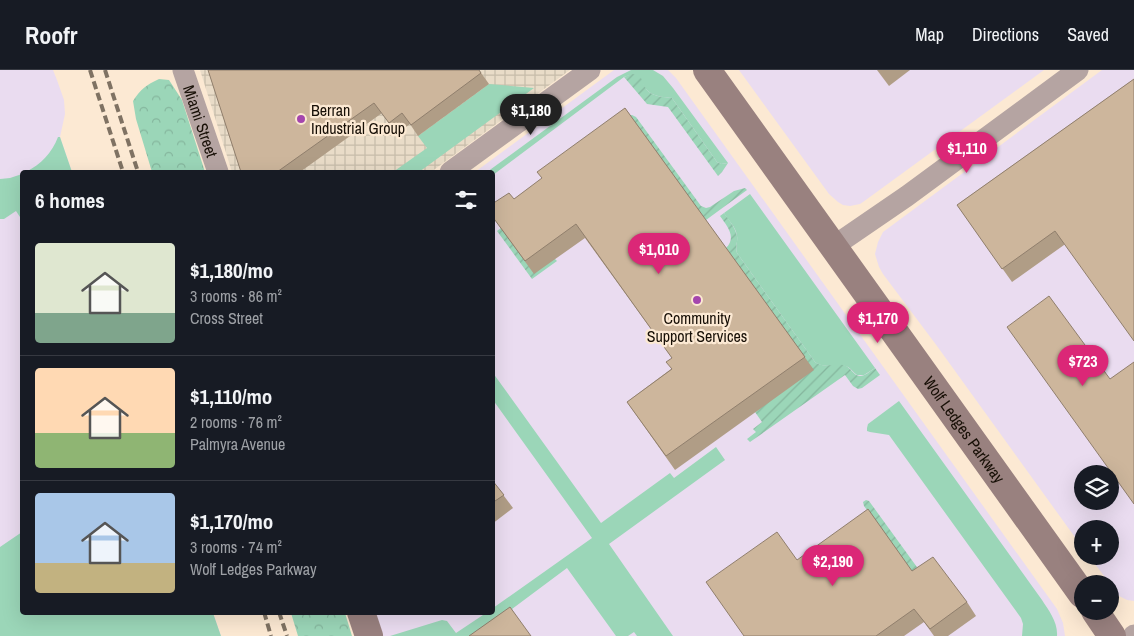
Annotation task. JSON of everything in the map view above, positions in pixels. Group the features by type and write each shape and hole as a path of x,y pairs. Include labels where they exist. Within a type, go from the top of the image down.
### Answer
{"main road":[{"name":"Wolf Ledges Parkway","path":"707,70 1074,583"},
{"path":"363,615 369,636"},
{"path":"1101,620 1112,636"}],"street":[{"name":"Miami Street","path":"183,70 217,170"},
{"path":"453,170 590,70"},
{"path":"834,246 907,196 1078,70"}],"shaded area":[{"path":"0,70 53,70 64,100 65,114 60,137 71,170 20,170 20,615 214,615 221,636 0,636"},
{"name":"Berran Industrial Group","path":"200,70 570,70 434,170 231,170"},
{"path":"614,70 668,70 676,78 1057,609 1063,623 1065,636 381,636 374,615 495,615 495,170 478,170"},
{"path":"739,70 1044,70 863,202 850,206 843,205 829,194"},
{"path":"1102,70 1134,70 1134,601 1119,596 1119,575 1103,575 1096,565 1119,565 1119,520 1074,520 1074,536 883,274 875,254 883,232"}],"green space":[{"path":"631,70 653,70 663,76 728,163 721,164 717,162 672,98 650,93 638,76 630,75 624,77 495,174 495,170 490,170 617,77"},
{"path":"632,74 641,78 650,93 672,98 717,162 721,164 728,163 718,176 668,107 647,104 624,77"},
{"path":"159,79 169,80 182,100 204,170 151,170 136,119 133,101 151,83"},
{"path":"489,84 534,88 422,170 396,170 427,148 418,136"},
{"path":"628,115 636,117 701,206 710,207 734,191 745,188 747,190 706,220"},
{"path":"58,137 60,137 71,170 29,170 45,158 53,148"},
{"path":"20,175 20,217 16,211 4,219 0,219 0,179"},
{"path":"750,194 875,368 864,375 857,375 848,367 840,365 827,366 815,362 737,253 736,233 724,213"},
{"path":"724,213 736,233 737,253 815,362 822,365 846,366 858,376 866,374 875,368 880,375 858,389 853,386 845,375 750,442 747,439 756,432 753,429 762,422 755,412 726,248 731,240 731,236 720,216"},
{"path":"501,228 557,261 532,279 497,231"},
{"path":"495,376 601,523 670,473 674,478 716,447 725,460 609,544 673,636 637,636 634,632 628,636 616,636 567,568 512,609 517,618 492,636 390,636 442,620 447,621 456,633 483,615 495,615 495,607 592,538 495,403"},
{"path":"899,401 1042,600 1055,621 1057,636 1022,636 1023,624 1021,618 889,435 867,431 868,424"},
{"path":"869,501 922,574 917,578 864,506 863,502"},
{"path":"20,533 20,615 214,615 221,636 0,636 0,547"},
{"path":"292,615 346,615 352,636 298,636"}],"building":[{"name":"Berran Industrial Group","path":"208,70 479,70 481,73 411,125 402,113 389,123 374,103 280,170 240,170"},
{"path":"1134,79 1134,341 1055,231 1002,269 957,205"},
{"name":"Community Support Services","path":"625,108 805,357 666,456 627,402 672,369 666,362 672,358 576,224 525,261 495,220 495,202 509,193 514,199 542,178 537,172"},
{"path":"1049,296 1110,379 1134,362 1134,504 1119,483 1119,465 1106,465 1007,327"},
{"path":"495,484 504,495 495,501"},
{"path":"868,509 912,571 933,557 967,602 930,629 914,609 876,636 744,636 706,582 777,532 797,560"},
{"path":"510,607 531,636 469,636"}],"railway":[{"path":"90,70 122,170"},
{"path":"105,70 137,170"},
{"path":"265,615 271,636"},
{"path":"280,615 287,636"}],"place":[{"name":"Berran Industrial Group","path":"301,119"},
{"name":"Community Support Services","path":"697,300"}]}
